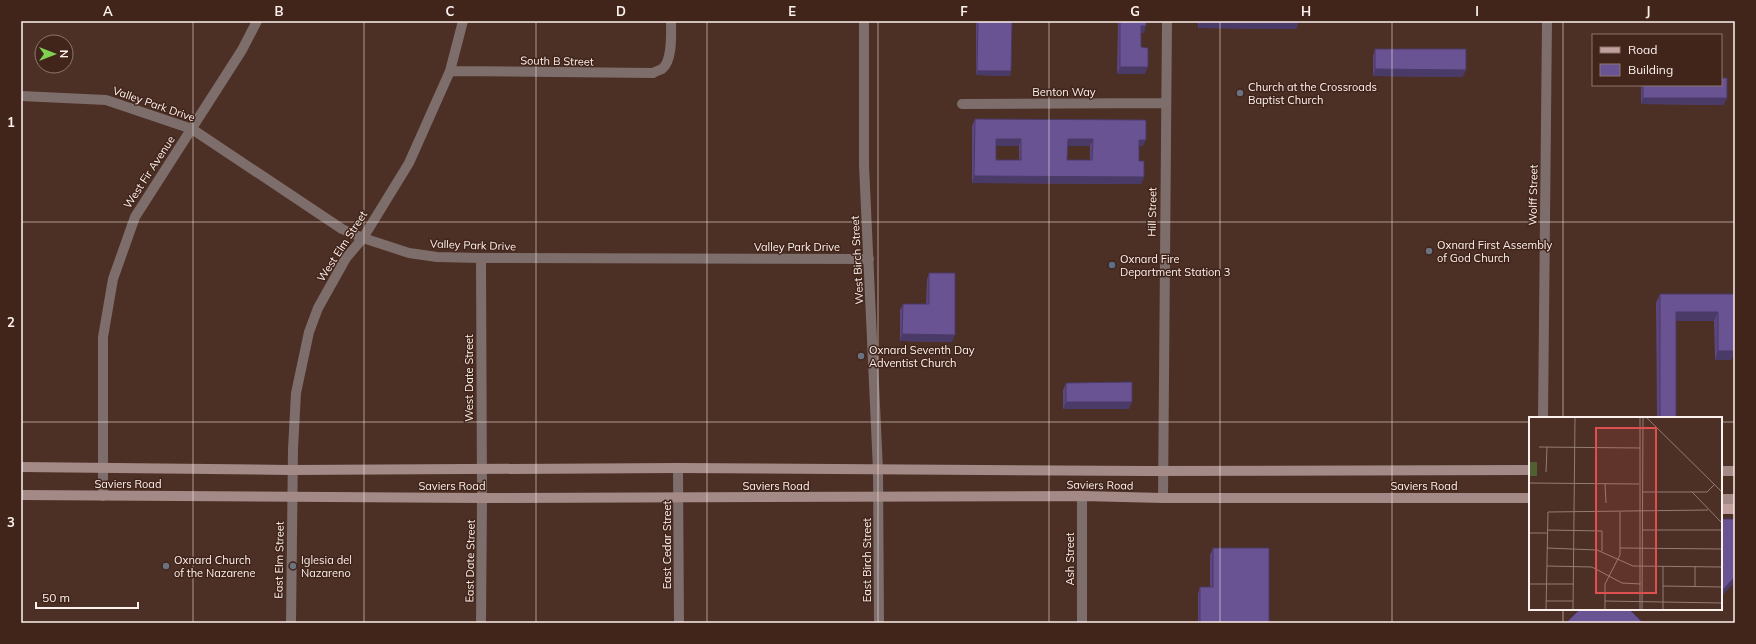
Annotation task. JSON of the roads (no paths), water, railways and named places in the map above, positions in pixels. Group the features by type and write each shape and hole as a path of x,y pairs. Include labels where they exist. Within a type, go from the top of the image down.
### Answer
{"main road":[{"name":"Saviers Road","path":"21,467 291,470 678,468 1163,471 1529,470"},
{"path":"1722,471 1735,471"},
{"name":"Saviers Road","path":"21,496 482,498 879,498 1082,496 1163,498 1529,498"},
{"path":"1722,499 1735,498"},
{"path":"1722,509 1735,509"}],"street":[{"name":"West Fir Avenue","path":"103,496 103,337 113,279 135,217 242,50 256,21"},
{"name":"West Elm Street","path":"292,497 291,470 296,393 309,332 318,308 346,258 362,238 409,163 450,71 463,21"},
{"name":"South B Street","path":"450,71 646,74 663,69 666,64 669,56 671,21"},
{"name":"West Birch Street","path":"864,21 864,165 879,498"},
{"name":"Hill Street","path":"1163,498 1167,21"},
{"name":"Wolff Street","path":"1543,417 1547,21"},
{"name":"Valley Park Drive","path":"21,96 106,100 192,129 342,229 362,238 409,253 437,257 481,258 869,259"},
{"name":"Benton Way","path":"962,104 1166,103"},
{"name":"West Date Street","path":"481,258 482,498"},
{"name":"East Cedar Street","path":"678,468 679,623"},
{"name":"Ash Street","path":"1082,496 1082,623"},
{"name":"East Elm Street","path":"290,623 292,497"},
{"name":"East Date Street","path":"481,623 482,498"},
{"name":"East Birch Street","path":"878,623 879,498"}],"place":[{"name":"Church at the Crossroads Baptist Church","path":"1240,93"},
{"name":"Oxnard First Assembly of God Church","path":"1429,251"},
{"name":"Oxnard Fire Department Station 3","path":"1112,265"},
{"name":"Oxnard Seventh Day Adventist Church","path":"861,356"},
{"name":"Oxnard Church of the Nazarene","path":"166,566"},
{"name":"Iglesia del Nazareno","path":"293,566"}]}
